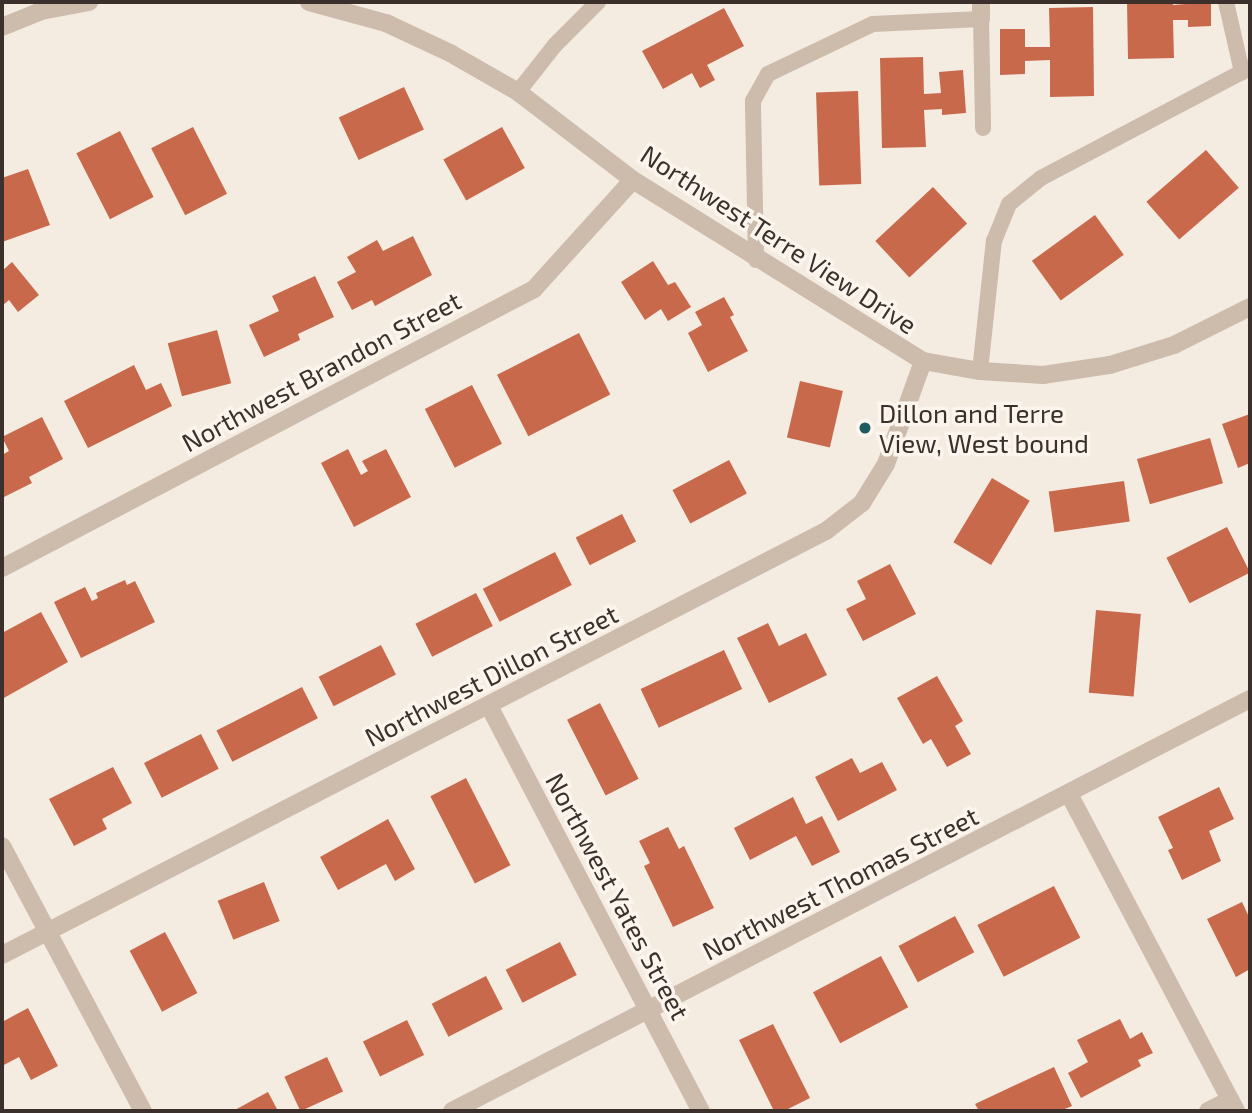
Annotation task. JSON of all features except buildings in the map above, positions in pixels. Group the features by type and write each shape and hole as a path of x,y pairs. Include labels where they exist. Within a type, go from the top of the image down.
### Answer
{"street":[{"path":"2,27 41,12 89,2"},
{"name":"Northwest Terre View Drive","path":"309,2 386,23 450,52 518,92 633,180 756,260 923,361 980,371 1043,375 1110,365 1174,345 1250,307"},
{"name":"Northwest Brandon Street","path":"2,568 534,289 633,180"},
{"name":"Northwest Dillon Street","path":"2,955 826,531 862,503 886,464 923,361"},
{"name":"Northwest Thomas Street","path":"452,1111 650,1012 1250,699"},
{"name":"Northwest Yates Street","path":"488,706 701,1111"},
{"path":"1069,794 1233,1105 1208,1111"},
{"path":"2,846 143,1111"}],"lane":[{"path":"518,92 555,45 598,2"},
{"path":"980,371 994,241 1009,204 1041,178 1246,70 1226,2"},
{"path":"756,260 753,101 768,74 873,24 981,11 983,128"}],"place":[{"name":"Dillon and Terre View, West bound","path":"865,428"}]}
